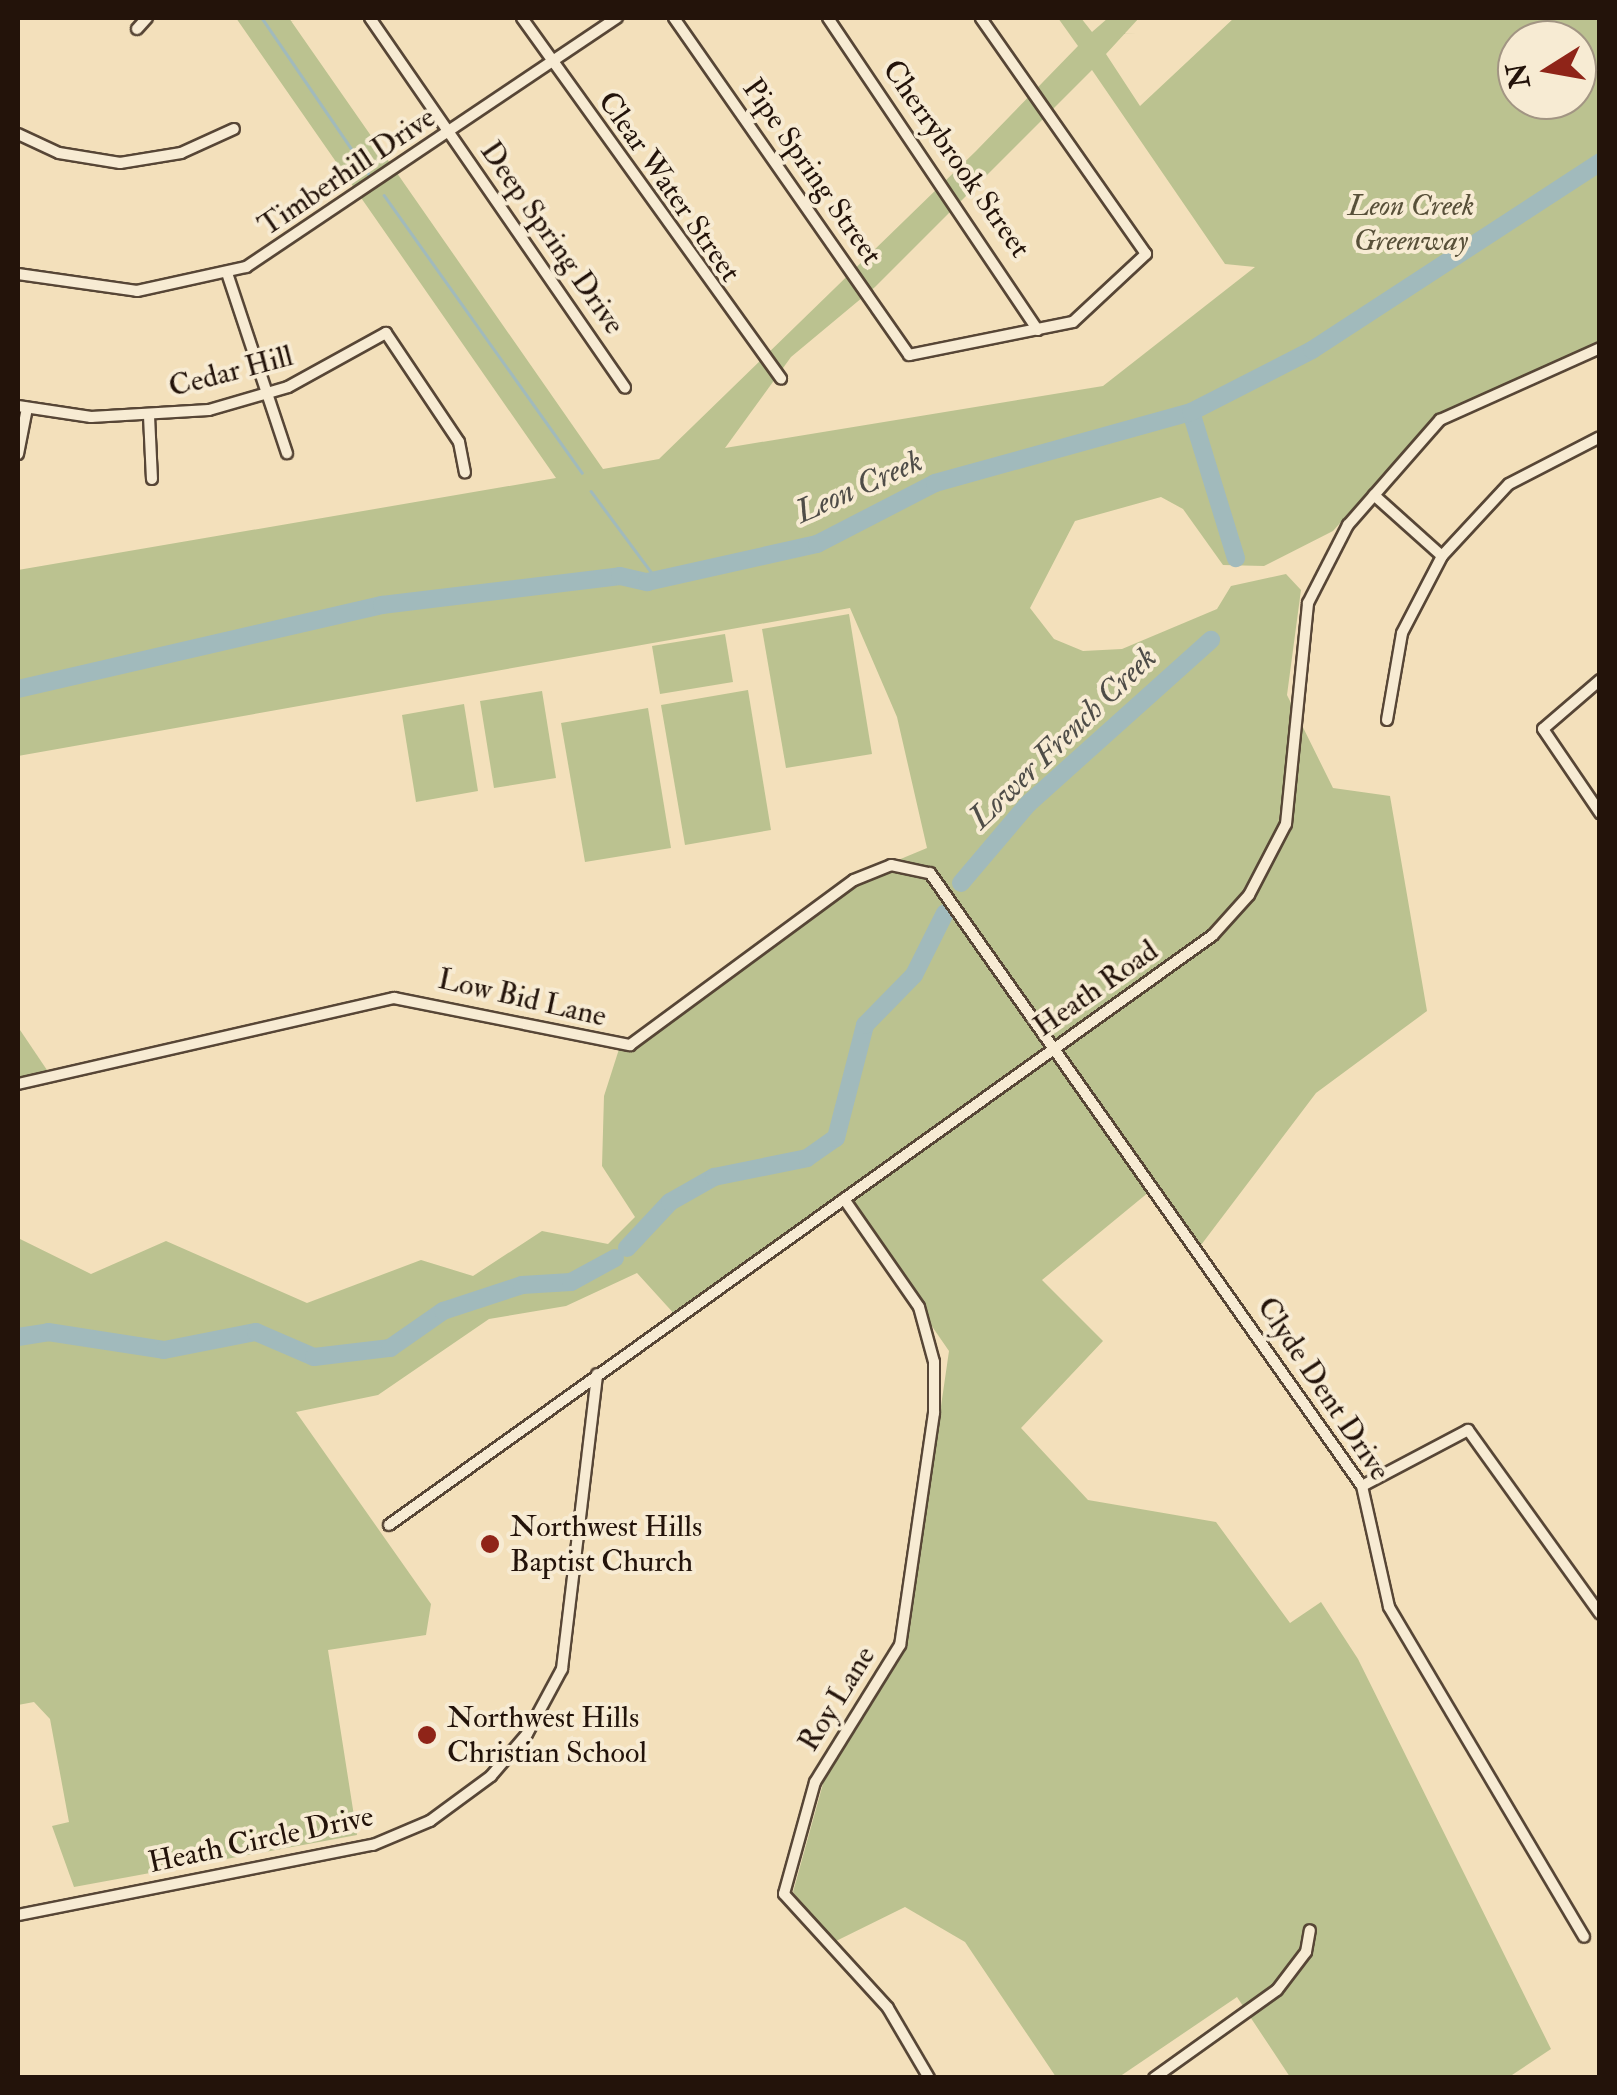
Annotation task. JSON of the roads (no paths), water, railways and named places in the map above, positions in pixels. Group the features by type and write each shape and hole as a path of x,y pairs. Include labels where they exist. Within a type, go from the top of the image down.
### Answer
{"street":[{"path":"137,28 148,18"},
{"name":"Deep Spring Drive","path":"370,18 625,387"},
{"name":"Clear Water Street","path":"522,18 781,379"},
{"name":"Timberhill Drive","path":"18,274 137,291 227,274 311,231 618,18"},
{"name":"Pipe Spring Street","path":"674,18 909,354 1038,330"},
{"name":"Cherrybrook Street","path":"828,18 1038,330"},
{"path":"981,18 1146,254 1085,315 1038,330"},
{"path":"18,134 120,163 182,153 234,129"},
{"path":"227,274 287,453"},
{"name":"Cedar Hill","path":"22,406 149,416 267,394 386,333 459,442 465,472"},
{"name":"Heath Road","path":"389,1524 1213,935 1264,873 1294,798 1313,584 1374,495 1440,420 1600,348"},
{"path":"18,454 22,406"},
{"path":"149,416 152,479"},
{"path":"1387,720 1402,633 1442,556 1510,484 1600,438"},
{"path":"1374,495 1442,556"},
{"path":"1600,680 1543,729 1600,813"},
{"name":"Low Bid Lane","path":"18,1084 394,998 630,1045 854,880 903,864 952,891 1059,1045"},
{"name":"Clyde Dent Drive","path":"1059,1045 1362,1486 1379,1530 1375,1574 1390,1607 1584,1937"},
{"name":"Roy Lane","path":"844,1199 919,1307 934,1362 934,1413 900,1645 815,1782 784,1894 888,2008 929,2078"},
{"name":"Heath Circle Drive","path":"18,1915 373,1845 430,1822 491,1776 528,1734 562,1668 597,1374"},
{"path":"1362,1486 1468,1430 1600,1614"},
{"path":"1154,2078 1277,1990 1306,1952 1310,1930"}],"waterway":[{"path":"262,18 371,177"},
{"name":"Leon Creek","path":"18,689 382,605 620,576 647,582 817,544 935,483 1191,412 1312,350 1600,162"},
{"path":"384,195 582,473"},
{"name":"Lower French Creek","path":"1191,412 1236,558"},
{"path":"591,491 657,580"},
{"name":"Lower French Creek","path":"961,883 1028,804 1211,640"},
{"name":"Lower French Creek","path":"627,1248 670,1202 714,1177 807,1158 836,1138 865,1025 914,975 945,913"},
{"name":"Lower French Creek","path":"18,1337 48,1332 164,1350 256,1332 314,1357 390,1348 443,1311 522,1285 571,1282 615,1258"}],"place":[{"name":"Northwest Hills Baptist Church","path":"490,1544"},
{"name":"Northwest Hills Christian School","path":"427,1735"}],"park label":[{"name":"Leon Creek Greenway","path":"1411,223"}]}
